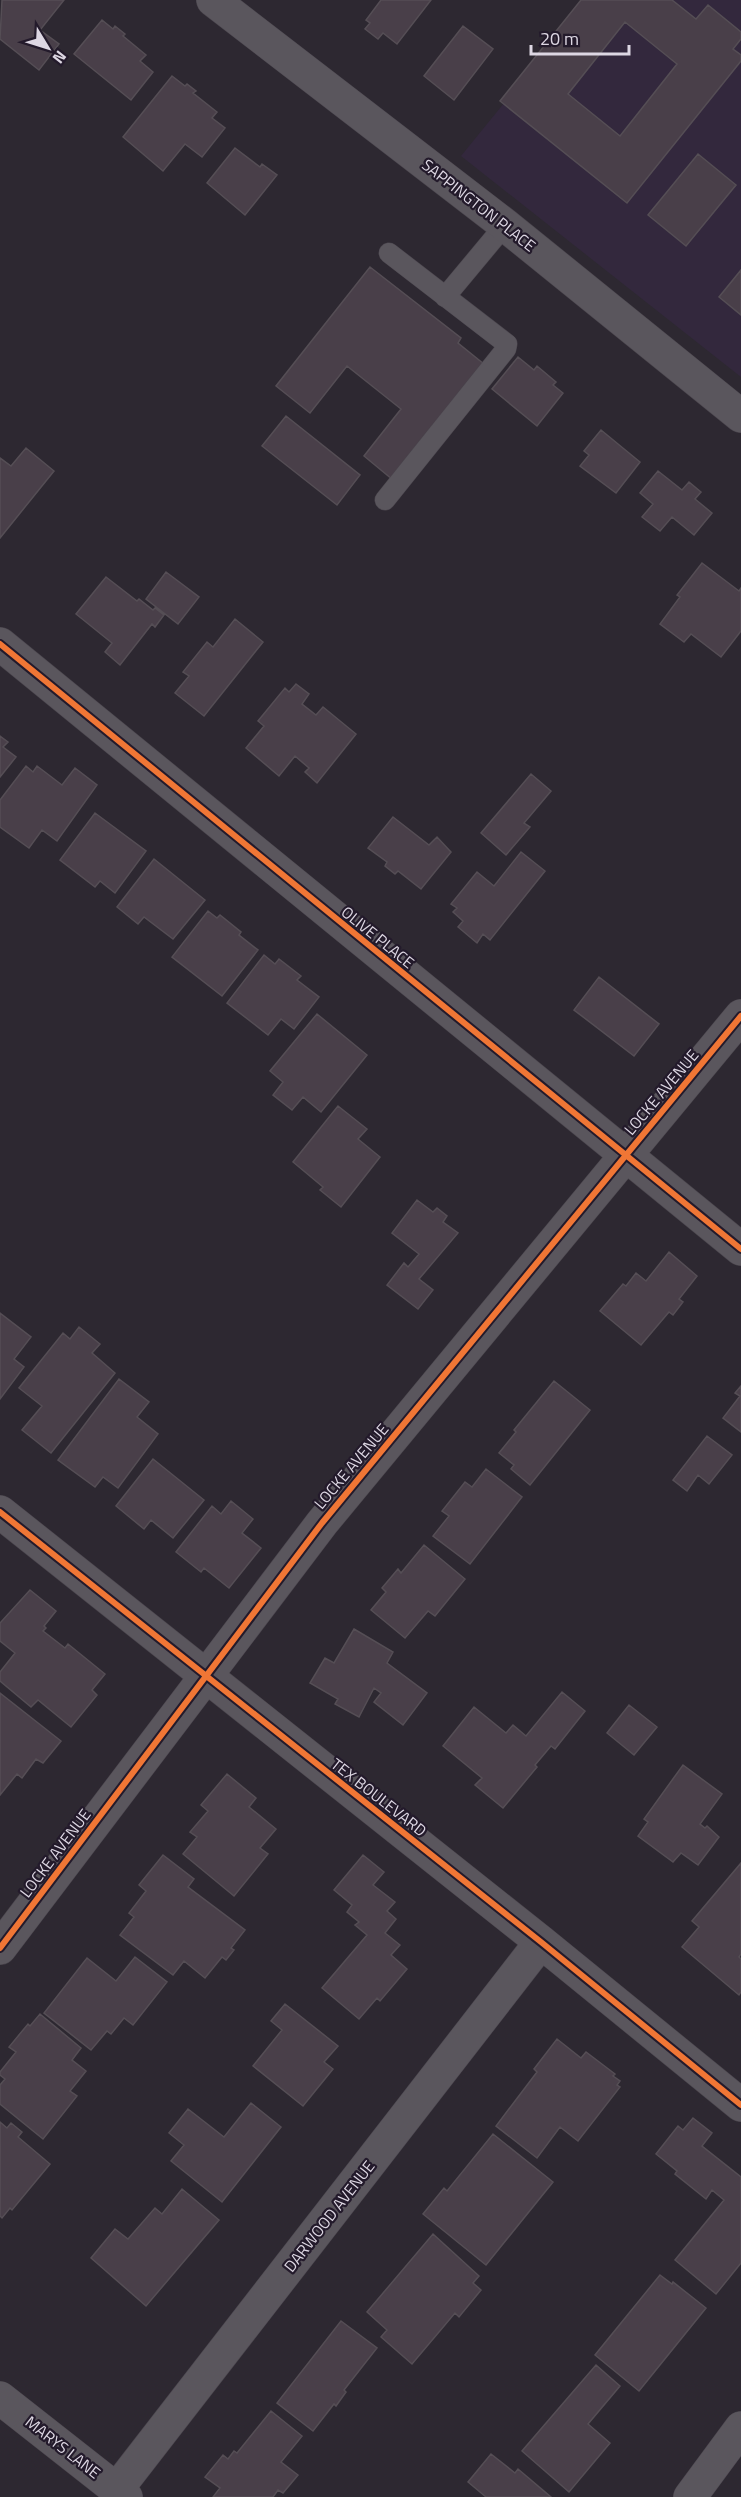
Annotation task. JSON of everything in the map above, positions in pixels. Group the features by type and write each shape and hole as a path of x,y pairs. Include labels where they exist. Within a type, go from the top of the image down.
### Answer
{"street":[{"name":"SAPPINGTON PLACE","path":"213,0 505,225 741,416"},
{"name":"OLIVE PLACE","path":"0,644 741,1249"},
{"name":"LOCKE AVENUE","path":"0,1948 322,1523 741,1016"},
{"name":"TEX BOULEVARD","path":"0,1512 741,2105"},
{"name":"DARWOOD AVENUE","path":"122,2493 540,1942"},
{"name":"MARYS LANE","path":"0,2398 122,2493"},
{"path":"690,2497 741,2428"}],"lane":[{"path":"445,297 505,225"},
{"path":"385,500 506,349 507,344 389,253"}],"shaded area":[{"path":"588,0 741,0 741,377 461,156"}],"building":[{"path":"2,0 64,0 40,30 59,44 39,70 0,39"},
{"path":"381,0 431,0 397,44 383,33 378,39 365,29 370,23 366,20"},
{"path":"581,0 672,0 696,19 708,5 741,32 741,39 733,49 741,55 741,61 627,203 500,101","holes":["625,22 677,64 620,136 568,94"]},
{"path":"102,20 113,29 115,26 125,34 123,36 146,55 140,61 153,72 131,100 74,54"},
{"path":"463,26 493,49 454,100 424,76"},
{"path":"172,76 196,91 193,93 217,112 212,118 225,128 202,157 185,144 163,171 123,137"},
{"path":"235,148 260,167 262,164 277,175 245,215 207,183"},
{"path":"698,154 736,185 686,246 648,215"},
{"path":"370,267 461,338 458,343 484,364 393,480 364,456 401,409 347,366 310,413 276,386"},
{"path":"741,270 741,315 719,297"},
{"path":"518,357 534,370 537,366 556,382 553,385 563,393 537,426 492,389"},
{"path":"286,416 360,475 337,505 262,446"},
{"path":"601,430 640,462 616,493 580,466 589,455 584,451"},
{"path":"26,448 54,471 0,538 0,458 11,466"},
{"path":"658,471 682,490 689,482 701,492 695,499 712,513 694,535 672,517 660,531 642,517 653,504 640,493"},
{"path":"702,563 739,591 741,588 741,631 721,657 691,634 684,642 660,624 680,597 677,595"},
{"path":"166,572 199,597 178,624 146,599"},
{"path":"106,577 137,601 139,599 164,615 155,627 152,624 120,665 105,652 112,643 76,614"},
{"path":"235,619 263,642 204,716 175,693 189,676 183,672 207,642 213,647"},
{"path":"296,684 309,694 302,704 316,715 323,707 356,734 317,783 305,772 309,768 295,756 279,776 246,748 264,726 258,721 285,688 289,692"},
{"path":"0,736 8,742 3,747 16,757 0,777"},
{"path":"26,766 33,772 37,766 62,785 75,768 97,785 57,841 42,830 29,848 0,827 0,800"},
{"path":"531,774 551,791 524,823 530,827 506,855 481,833"},
{"path":"95,813 146,851 115,893 100,881 95,887 60,860"},
{"path":"393,817 429,845 437,837 451,852 421,889 398,871 395,874 385,866 387,862 368,848"},
{"path":"521,852 545,871 490,940 483,934 477,943 458,927 463,921 453,912 457,908 451,904 477,872 494,886"},
{"path":"154,859 205,900 173,939 144,917 138,924 117,907"},
{"path":"208,911 217,918 220,915 241,932 239,935 258,950 222,996 172,957"},
{"path":"264,955 275,964 279,959 301,976 297,980 319,997 294,1029 281,1019 268,1035 227,1003"},
{"path":"599,977 659,1024 634,1056 574,1010"},
{"path":"317,1014 367,1055 321,1112 303,1097 292,1110 273,1095 283,1082 270,1071"},
{"path":"338,1106 367,1129 358,1139 380,1157 341,1207 320,1190 323,1187 293,1162"},
{"path":"417,1200 433,1212 437,1208 447,1216 443,1222 458,1233 419,1279 433,1290 418,1309 387,1285 404,1263 408,1267 419,1254 392,1233"},
{"path":"669,1252 697,1276 679,1299 683,1302 673,1315 669,1312 641,1345 600,1311 623,1284 626,1286 636,1273 646,1281"},
{"path":"0,1313 31,1337 14,1359 24,1367 0,1399"},
{"path":"79,1327 100,1344 92,1353 115,1373 51,1453 22,1430 42,1406 19,1388 63,1333 70,1339"},
{"path":"119,1379 149,1402 137,1417 158,1434 118,1488 103,1477 95,1487 58,1460"},
{"path":"554,1381 590,1410 530,1485 511,1469 514,1465 499,1453 516,1432 514,1430"},
{"path":"741,1386 741,1432 723,1418 740,1396 735,1393"},
{"path":"707,1436 732,1455 709,1484 698,1475 687,1491 673,1480"},
{"path":"153,1459 204,1500 173,1538 151,1520 144,1529 116,1506"},
{"path":"486,1469 522,1497 470,1564 433,1536 449,1516 442,1511 465,1482 472,1487"},
{"path":"231,1501 253,1519 242,1533 261,1548 229,1588 204,1568 201,1572 176,1552 212,1506 221,1514"},
{"path":"424,1545 465,1579 435,1616 428,1611 405,1638 371,1610 386,1592 382,1588 398,1569 401,1573"},
{"path":"30,1590 56,1611 44,1626 46,1628 43,1631 65,1648 68,1644 105,1674 92,1690 97,1695 71,1727 38,1700 31,1707 0,1681 0,1672 15,1653 0,1641 0,1623"},
{"path":"354,1629 393,1652 387,1663 427,1693 403,1725 374,1702 381,1693 374,1688 359,1717 335,1704 338,1699 310,1683 325,1658 334,1663"},
{"path":"562,1692 585,1711 555,1749 551,1746 503,1808 475,1785 482,1778 443,1746 474,1707 506,1733 513,1725 526,1736"},
{"path":"0,1693 61,1741 43,1763 36,1759 22,1778 17,1774 0,1795"},
{"path":"629,1705 657,1727 634,1755 607,1733"},
{"path":"683,1765 722,1794 700,1824 705,1828 707,1826 719,1837 698,1865 681,1853 673,1862 638,1836 648,1822 644,1819"},
{"path":"227,1774 256,1798 249,1807 276,1829 260,1848 268,1854 234,1896 183,1854 197,1837 190,1832 208,1811 201,1805"},
{"path":"163,1855 194,1879 188,1887 245,1930 231,1948 234,1950 226,1960 222,1957 205,1978 184,1961 173,1975 120,1935 134,1917 129,1913 146,1891 139,1885"},
{"path":"363,1855 384,1872 373,1885 395,1902 387,1911 396,1919 385,1933 400,1945 391,1955 407,1969 380,2001 377,1998 359,2019 322,1988 367,1935 355,1925 359,1922 347,1912 352,1905 334,1890"},
{"path":"741,1863 741,1954 739,1957 741,1959 741,1992 739,1995 682,1947 699,1927 692,1921"},
{"path":"135,1957 167,1982 133,2025 124,2018 111,2034 107,2031 91,2050 44,2013 87,1958 116,1981"},
{"path":"285,2004 338,2046 324,2062 333,2069 303,2106 253,2066 282,2030 271,2021"},
{"path":"40,2014 81,2048 72,2060 86,2071 70,2091 77,2096 43,2139 0,2104 0,2085 5,2079 0,2072 16,2052 9,2047 28,2024 30,2026"},
{"path":"557,2039 581,2058 586,2052 615,2074 613,2076 620,2081 617,2085 620,2087 578,2141 560,2127 537,2158 496,2126 537,2072 534,2069"},
{"path":"251,2103 281,2127 222,2202 171,2161 184,2145 169,2133 188,2109 224,2137"},
{"path":"693,2118 712,2133 702,2146 741,2177 741,2263 716,2294 675,2260 724,2200 712,2190 706,2199 675,2174 677,2171 656,2154 678,2126 683,2130"},
{"path":"0,2122 7,2128 11,2123 22,2132 18,2137 50,2164 12,2210 10,2208 2,2218 0,2216"},
{"path":"493,2134 553,2182 486,2265 423,2214 444,2188 447,2191"},
{"path":"182,2189 219,2220 146,2306 91,2258 115,2229 128,2239 155,2208 162,2214"},
{"path":"433,2234 479,2276 473,2283 481,2290 459,2317 455,2313 412,2364 381,2337 387,2330 367,2312"},
{"path":"660,2275 672,2284 673,2282 706,2308 639,2391 595,2355"},
{"path":"341,2321 377,2348 344,2390 346,2392 336,2406 334,2404 313,2431 277,2403"},
{"path":"596,2365 620,2386 588,2424 610,2443 569,2492 522,2451"},
{"path":"271,2411 302,2436 281,2462 298,2475 283,2493 278,2490 273,2497 213,2497 220,2488 205,2477 223,2455 228,2459 234,2451 237,2453"},
{"path":"491,2454 515,2473 518,2469 551,2497 486,2497 468,2482"}],"cycle path":[{"path":"0,644 741,1249"},
{"path":"0,1948 322,1523 741,1016"},
{"path":"0,1512 541,1942 741,2105"}]}
